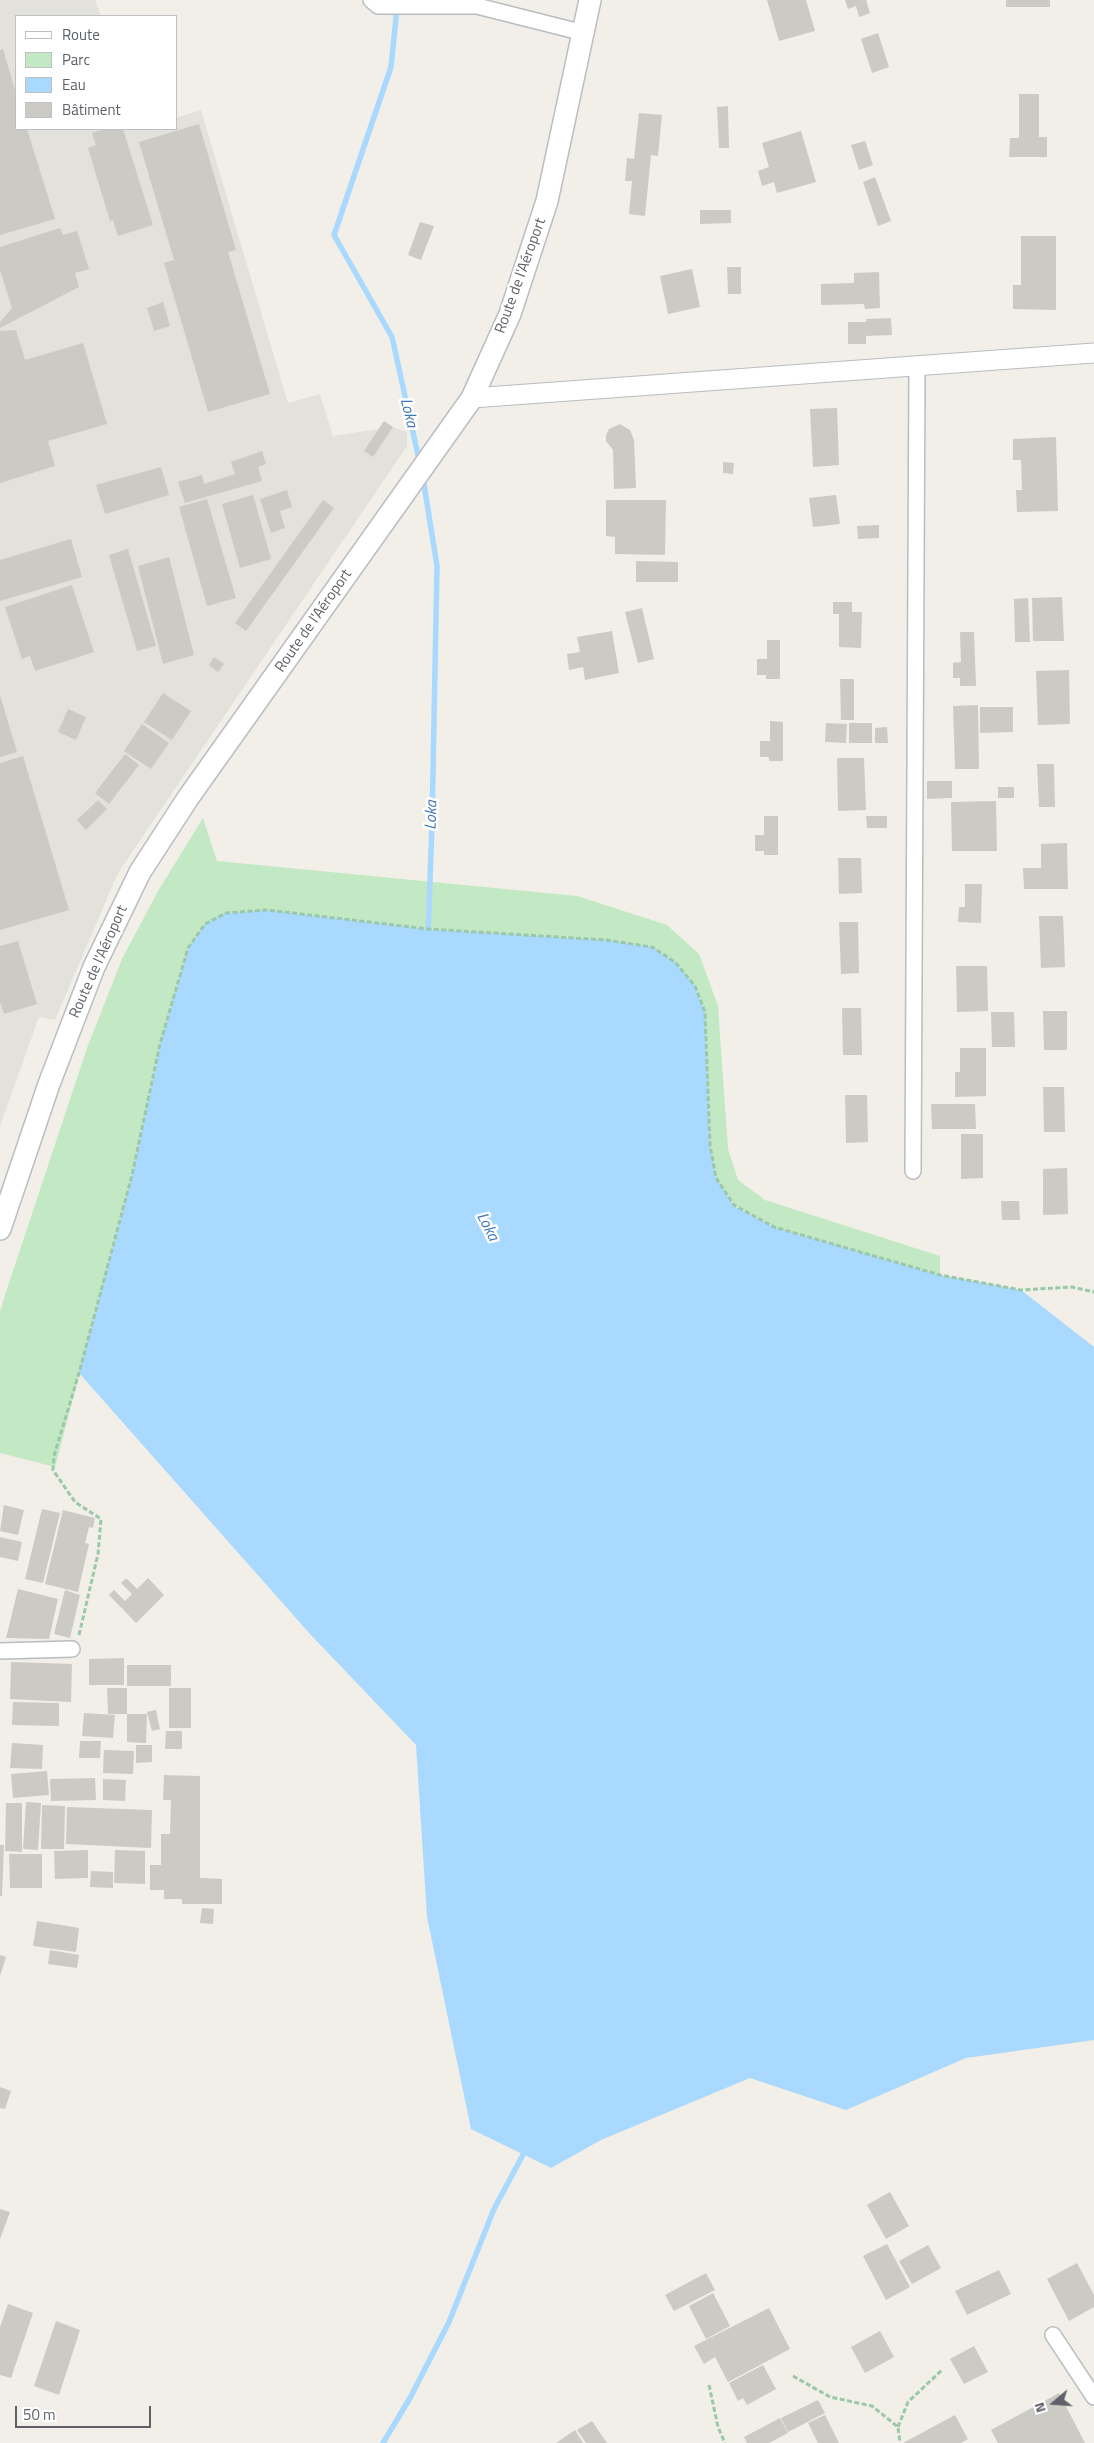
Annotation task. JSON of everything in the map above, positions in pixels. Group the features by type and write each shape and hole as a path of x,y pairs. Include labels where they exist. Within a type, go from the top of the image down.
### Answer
{"main road":[{"name":"Route de l'Aéroport","path":"0,1229 49,1084 94,967 140,872 188,798 472,398 510,314 547,201 590,0"}],"street":[{"path":"371,0 378,6 477,6 584,33"},
{"path":"472,398 1094,353"},
{"path":"913,1171 917,367"},
{"path":"0,1651 72,1649"},
{"path":"1053,2335 1094,2397"}],"path":[{"path":"72,1649 82,1630 98,1554 101,1519 75,1502 53,1470 54,1456 79,1373 129,1184 160,1044 188,948 205,924 226,913 267,910 428,929 606,940 652,947 675,962 695,986 705,1012 710,1145 716,1178 734,1206 774,1227 940,1275 1021,1290 1072,1287 1094,1292"},
{"path":"900,2443 898,2427 908,2402 943,2369"},
{"path":"792,2376 830,2397 872,2406 898,2427"},
{"path":"709,2385 718,2427 724,2443"}],"shaded area":[{"path":"0,0 95,0 101,15 15,15 15,130 178,130 178,117 201,110 288,403 320,394 333,436 392,427 407,432 407,446 118,873 55,1020 39,1017 0,1126"}],"green space":[{"path":"203,818 217,861 577,896 667,925 699,954 718,1006 728,1149 738,1180 765,1200 940,1256 940,1275 774,1227 734,1205 716,1178 710,1145 705,1012 695,986 675,962 652,947 606,940 428,929 267,910 226,913 188,948 160,1044 132,1175 55,1467 0,1453 0,1312 5,1295 87,1048 122,959 158,891"}],"water":[{"path":"267,910 428,929 606,940 652,947 675,962 695,986 705,1012 710,1145 716,1178 734,1206 774,1227 940,1275 1021,1290 1094,1347 1094,2040 966,2058 846,2110 750,2078 601,2140 551,2168 471,2129 427,1917 416,1745 310,1634 79,1373 132,1175 160,1044 188,948 205,924 225,913"}],"building":[{"path":"767,0 806,0 815,31 779,41"},
{"path":"845,0 866,0 870,13 859,17 856,6 848,9"},
{"path":"1006,0 1050,0 1050,7 1006,7"},
{"path":"878,33 889,67 872,73 861,39"},
{"path":"3,49 15,90 15,130 27,130 55,219 0,235 0,50"},
{"path":"1019,94 1039,94 1039,137 1047,137 1047,157 1009,157 1010,138 1019,138"},
{"path":"728,106 729,148 719,148 717,107"},
{"path":"639,113 662,115 658,156 651,155 645,216 629,214 632,181 625,181 627,158 634,159"},
{"path":"199,124 236,250 228,252 270,394 208,412 164,263 174,260 139,142"},
{"path":"102,130 123,130 153,225 118,236 113,220 110,221 88,148 96,145 92,133"},
{"path":"801,131 816,182 777,193 774,182 762,186 758,171 769,167 762,143"},
{"path":"865,141 873,165 859,170 851,145"},
{"path":"875,177 891,221 878,226 863,182"},
{"path":"700,210 731,210 731,223 700,224"},
{"path":"420,222 434,226 421,260 408,255"},
{"path":"60,228 63,235 77,231 89,269 75,273 79,287 0,328 0,322 12,308 0,270 0,247"},
{"path":"1021,236 1056,236 1056,310 1013,309 1013,285 1021,285"},
{"path":"727,267 741,267 741,294 728,294"},
{"path":"692,269 700,307 668,314 660,276"},
{"path":"879,272 880,308 865,309 864,304 821,305 821,284 854,283 854,273"},
{"path":"163,302 170,326 154,331 147,308"},
{"path":"891,318 892,335 866,336 866,344 848,344 848,322 866,322 866,319"},
{"path":"16,330 25,360 83,343 107,424 48,441 55,466 0,483 0,331"},
{"path":"837,408 839,465 813,467 810,409"},
{"path":"384,421 393,427 373,457 364,451"},
{"path":"620,424 630,430 634,440 636,488 614,489 613,450 606,441 606,435 609,429"},
{"path":"1056,437 1058,511 1017,512 1016,490 1022,490 1021,460 1013,460 1013,439"},
{"path":"262,451 266,464 258,467 262,481 185,503 178,482 202,475 204,484 235,474 231,462"},
{"path":"723,462 734,463 733,474 723,473"},
{"path":"161,467 169,495 105,514 96,485"},
{"path":"287,490 292,507 280,511 285,528 271,533 260,499"},
{"path":"253,495 271,559 240,568 222,504"},
{"path":"836,495 840,524 813,527 809,498"},
{"path":"207,499 236,598 207,606 179,507"},
{"path":"323,500 334,508 246,631 235,623"},
{"path":"606,500 666,500 665,555 615,554 615,537 606,536"},
{"path":"879,525 879,538 858,539 857,526"},
{"path":"71,539 82,577 0,601 0,560"},
{"path":"128,549 156,646 137,651 109,555"},
{"path":"169,557 194,655 163,664 138,566"},
{"path":"636,561 678,562 678,582 636,582"},
{"path":"72,585 94,652 35,671 30,656 22,659 5,607"},
{"path":"1062,597 1064,641 1033,641 1032,598"},
{"path":"1028,598 1030,642 1015,642 1014,599"},
{"path":"833,602 852,602 852,612 862,612 861,648 839,647 839,614 833,614"},
{"path":"642,608 654,659 638,663 625,612"},
{"path":"612,631 619,673 585,680 583,667 569,670 567,654 580,652 577,637"},
{"path":"960,632 974,632 976,686 960,686 960,678 953,678 953,663 961,662"},
{"path":"767,640 780,640 780,679 766,679 766,675 757,675 757,659 767,659"},
{"path":"214,657 224,664 218,672 209,665"},
{"path":"1069,670 1070,724 1038,725 1036,671"},
{"path":"840,679 854,679 854,720 841,720"},
{"path":"163,693 191,711 172,740 144,722"},
{"path":"0,695 17,752 0,757"},
{"path":"978,705 979,769 955,769 953,706"},
{"path":"980,707 1013,707 1013,732 980,733"},
{"path":"68,709 86,717 76,740 58,732"},
{"path":"770,721 783,722 783,761 769,761 769,757 760,757 760,741 770,741"},
{"path":"826,723 847,724 846,743 825,742"},
{"path":"849,723 872,723 872,743 849,743"},
{"path":"142,724 169,743 151,769 124,751"},
{"path":"887,727 888,743 875,743 875,728"},
{"path":"125,754 139,765 109,804 95,793"},
{"path":"23,756 69,910 0,930 0,763"},
{"path":"837,758 864,758 866,810 838,811"},
{"path":"1037,764 1054,764 1055,807 1039,807"},
{"path":"927,781 952,781 952,798 927,799"},
{"path":"998,787 1014,787 1014,798 998,798"},
{"path":"98,800 107,809 86,830 77,820"},
{"path":"996,801 997,851 952,851 951,802"},
{"path":"764,816 778,816 778,855 764,855 764,851 755,851 755,835 764,835"},
{"path":"866,816 887,816 887,828 867,828"},
{"path":"1067,843 1068,889 1024,889 1023,868 1041,868 1041,844"},
{"path":"838,858 861,858 862,893 839,894"},
{"path":"965,884 982,884 981,923 958,922 959,907 965,907"},
{"path":"1039,916 1063,916 1065,967 1041,968"},
{"path":"839,922 858,922 859,973 841,974"},
{"path":"18,941 37,1004 4,1014 0,1002 0,946"},
{"path":"956,966 987,966 988,1011 957,1012"},
{"path":"842,1008 861,1008 862,1055 843,1055"},
{"path":"1043,1011 1067,1011 1067,1050 1044,1050"},
{"path":"991,1012 1014,1012 1015,1047 992,1047"},
{"path":"960,1048 986,1048 986,1096 955,1097 955,1072 960,1072"},
{"path":"1043,1087 1064,1087 1065,1132 1044,1132"},
{"path":"845,1095 867,1095 868,1142 846,1143"},
{"path":"931,1104 975,1104 976,1129 932,1129"},
{"path":"961,1134 983,1134 983,1178 961,1179"},
{"path":"1067,1168 1068,1214 1043,1215 1043,1169"},
{"path":"1001,1201 1019,1201 1020,1220 1002,1220"},
{"path":"4,1505 24,1510 18,1535 0,1531"},
{"path":"42,1509 60,1513 43,1583 25,1579"},
{"path":"63,1510 95,1518 93,1528 89,1527 85,1543 89,1544 78,1592 45,1584"},
{"path":"0,1537 22,1542 18,1561 0,1557"},
{"path":"126,1578 137,1589 148,1578 164,1595 136,1623 109,1595 114,1590 125,1601 132,1594 121,1583"},
{"path":"18,1589 58,1599 49,1639 6,1638"},
{"path":"65,1590 80,1595 70,1638 54,1634"},
{"path":"124,1658 124,1685 89,1685 89,1659"},
{"path":"11,1662 72,1664 71,1702 10,1699"},
{"path":"127,1665 171,1665 171,1686 127,1686"},
{"path":"107,1688 127,1688 127,1714 108,1714"},
{"path":"169,1688 191,1688 191,1728 169,1728"},
{"path":"13,1702 59,1703 59,1726 12,1725"},
{"path":"156,1710 160,1729 152,1731 147,1712"},
{"path":"84,1713 115,1715 113,1738 82,1736"},
{"path":"127,1714 147,1714 146,1743 127,1742"},
{"path":"166,1731 182,1731 182,1749 165,1749"},
{"path":"80,1741 101,1741 100,1758 79,1758"},
{"path":"12,1743 43,1745 42,1769 10,1768"},
{"path":"136,1745 152,1745 152,1762 136,1763"},
{"path":"104,1750 134,1751 133,1774 103,1773"},
{"path":"47,1771 49,1795 13,1798 11,1774"},
{"path":"164,1775 200,1776 200,1878 222,1879 222,1904 182,1904 182,1899 164,1899 164,1890 150,1890 150,1865 161,1865 161,1834 170,1834 171,1800 163,1800"},
{"path":"95,1778 96,1800 51,1801 50,1779"},
{"path":"103,1779 126,1780 125,1801 103,1800"},
{"path":"26,1802 41,1803 38,1850 23,1849"},
{"path":"6,1803 22,1803 22,1852 5,1851"},
{"path":"42,1805 65,1806 64,1849 41,1849"},
{"path":"67,1807 152,1810 151,1848 66,1844"},
{"path":"0,1845 4,1845 2,1896 0,1896"},
{"path":"88,1850 88,1878 55,1879 54,1851"},
{"path":"115,1850 145,1851 145,1884 114,1883"},
{"path":"9,1854 42,1854 42,1888 10,1888"},
{"path":"91,1871 113,1872 113,1888 90,1887"},
{"path":"202,1908 214,1909 213,1924 200,1923"},
{"path":"37,1921 79,1928 76,1952 33,1946"},
{"path":"50,1950 79,1955 77,1968 48,1964"},
{"path":"0,1955 6,1957 0,1976"},
{"path":"0,2087 11,2091 5,2109 0,2108"},
{"path":"890,2192 909,2226 886,2239 867,2205"},
{"path":"0,2209 10,2212 0,2239"},
{"path":"887,2244 910,2287 886,2300 863,2256"},
{"path":"928,2245 941,2268 912,2284 899,2261"},
{"path":"1077,2263 1094,2295 1094,2307 1069,2321 1047,2279"},
{"path":"999,2270 1011,2294 967,2315 955,2291"},
{"path":"706,2273 715,2290 674,2311 665,2295"},
{"path":"713,2293 730,2326 706,2339 689,2306"},
{"path":"8,2304 33,2313 11,2378 0,2375 0,2327"},
{"path":"769,2308 790,2349 728,2382 715,2357 704,2364 694,2346"},
{"path":"56,2321 80,2330 59,2395 34,2386"},
{"path":"880,2331 894,2357 865,2373 851,2347"},
{"path":"974,2346 988,2372 964,2384 950,2359"},
{"path":"763,2365 776,2389 747,2405 743,2398 738,2401 729,2383"},
{"path":"1059,2393 1085,2443 998,2443 991,2430"},
{"path":"818,2400 825,2413 788,2432 781,2418"},
{"path":"825,2415 839,2443 818,2443 808,2423"},
{"path":"955,2415 968,2439 961,2443 903,2443"},
{"path":"780,2418 788,2433 769,2443 747,2443 744,2437"},
{"path":"592,2421 607,2443 586,2443 577,2430"},
{"path":"575,2430 583,2443 556,2443"}],"waterway":[{"name":"Loka","path":"397,8 391,67 334,235 392,337 420,464"},
{"name":"Loka","path":"423,478 437,566 428,937"},
{"path":"383,2443 410,2398 449,2322 494,2209 526,2149"}]}
